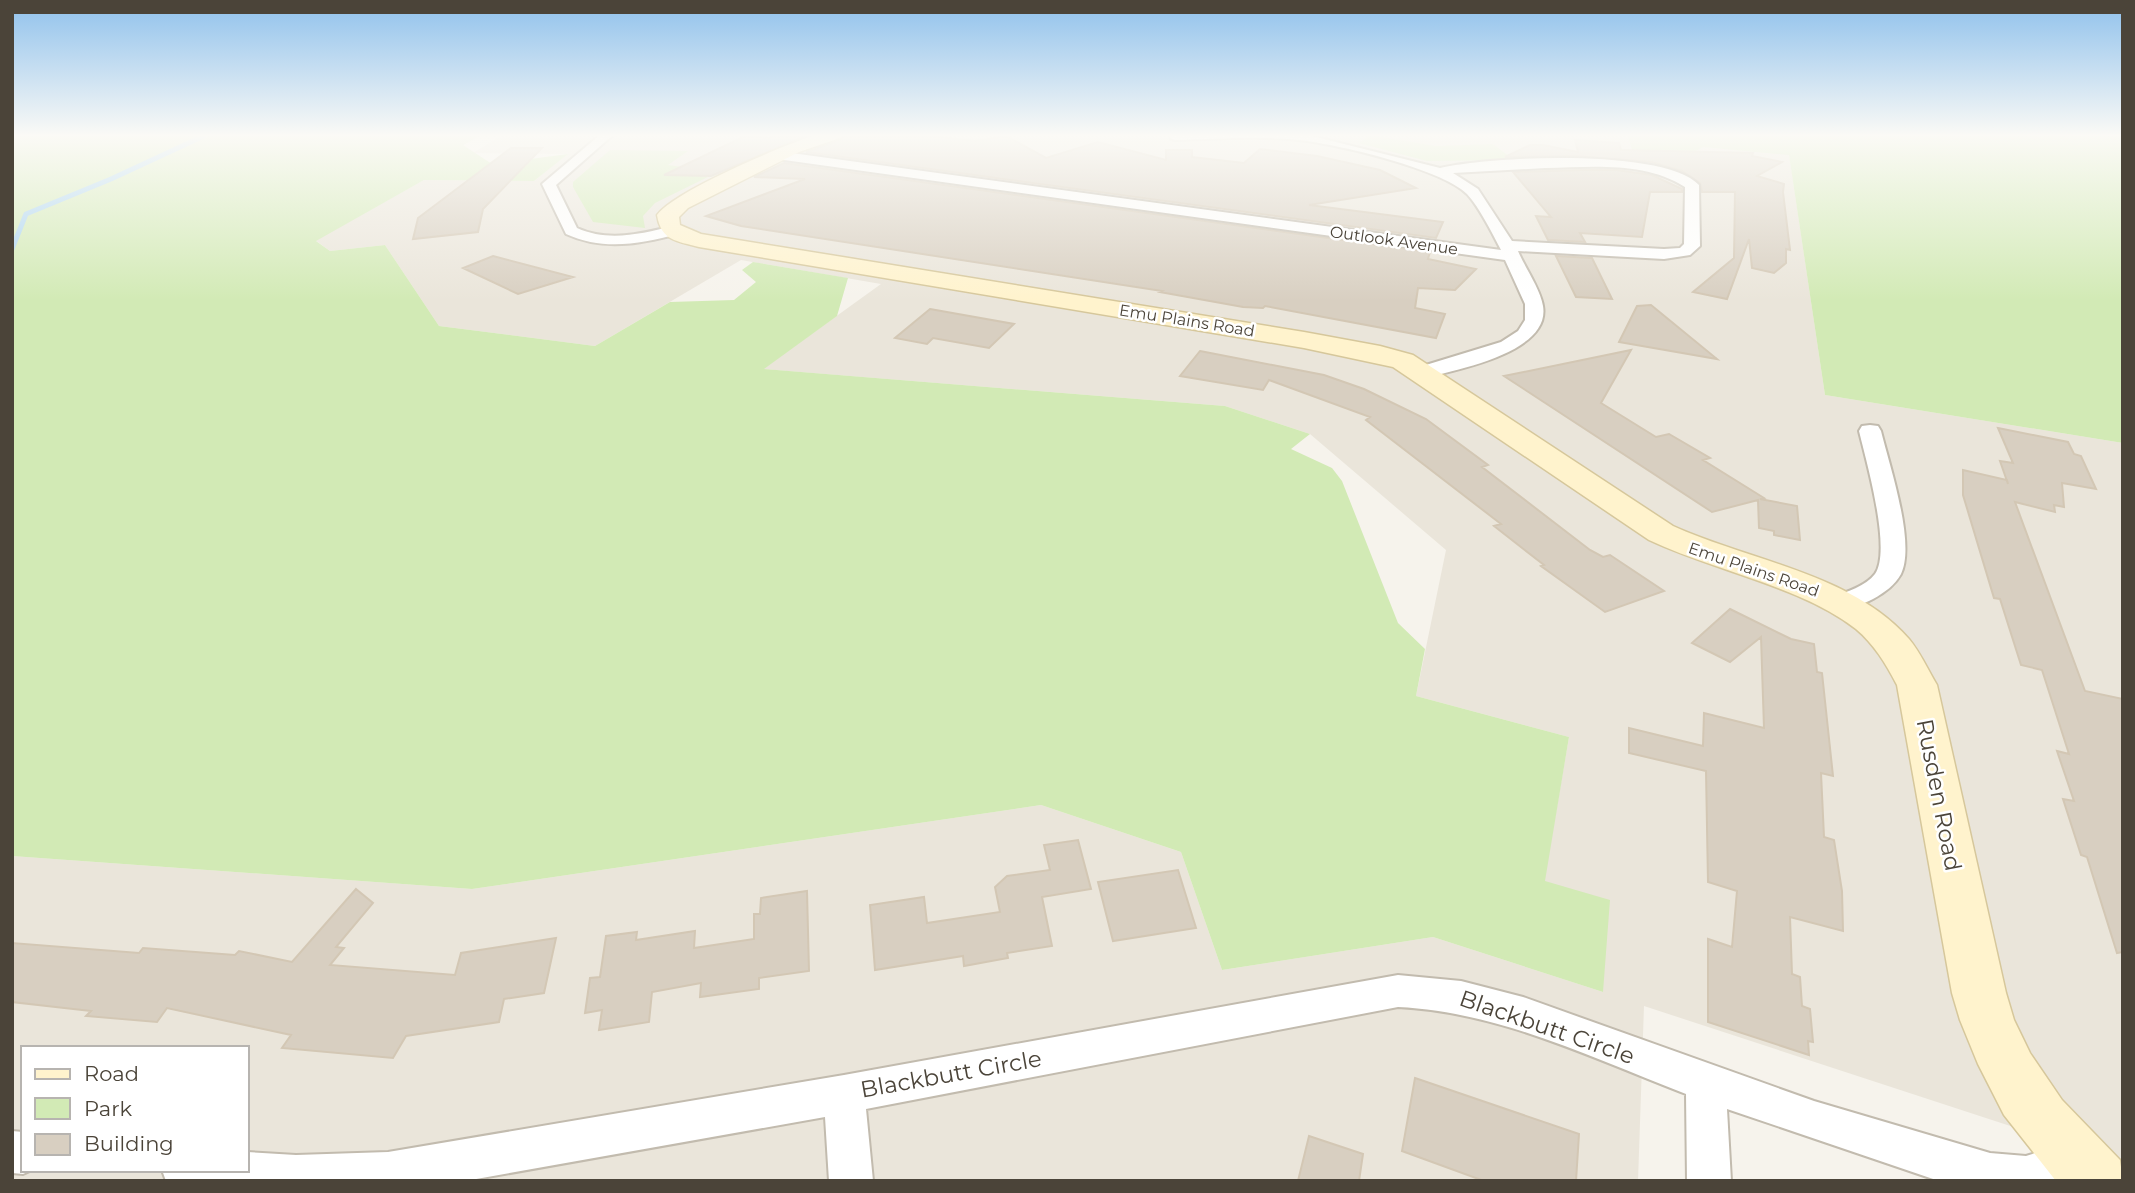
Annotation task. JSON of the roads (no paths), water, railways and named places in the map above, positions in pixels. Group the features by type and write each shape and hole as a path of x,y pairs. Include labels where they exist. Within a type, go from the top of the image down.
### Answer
{"street":[{"path":"552,190 571,231 587,237 618,240 641,239 673,232 667,220 676,207 710,190"},
{"name":"Outlook Avenue","path":"1036,190 1509,251"},
{"path":"1423,372 1508,346 1529,330 1536,312 1509,251 1471,190"},
{"path":"1509,251 1664,254 1684,252 1692,243 1692,190"},
{"name":"Emu Plains Road","path":"673,232 699,240 1364,351 1403,361 1661,533 1698,552 1809,586 1843,603"},
{"path":"1843,603 1880,584 1889,573 1893,562 1892,531 1870,430"},
{"name":"Rusden Road","path":"1843,603 1877,626 1892,641 1914,677 1984,1013 2012,1075 2045,1124 2088,1171"},
{"name":"Blackbutt Circle","path":"203,1175 344,1176 388,1173 844,1094 1398,991 1451,994 1494,1006 1706,1082 1990,1174 2026,1177 2088,1171"},
{"path":"1706,1082 1709,1181"},
{"path":"844,1094 851,1181"}],"waterway":[{"path":"12,249 26,214 85,190"}]}
